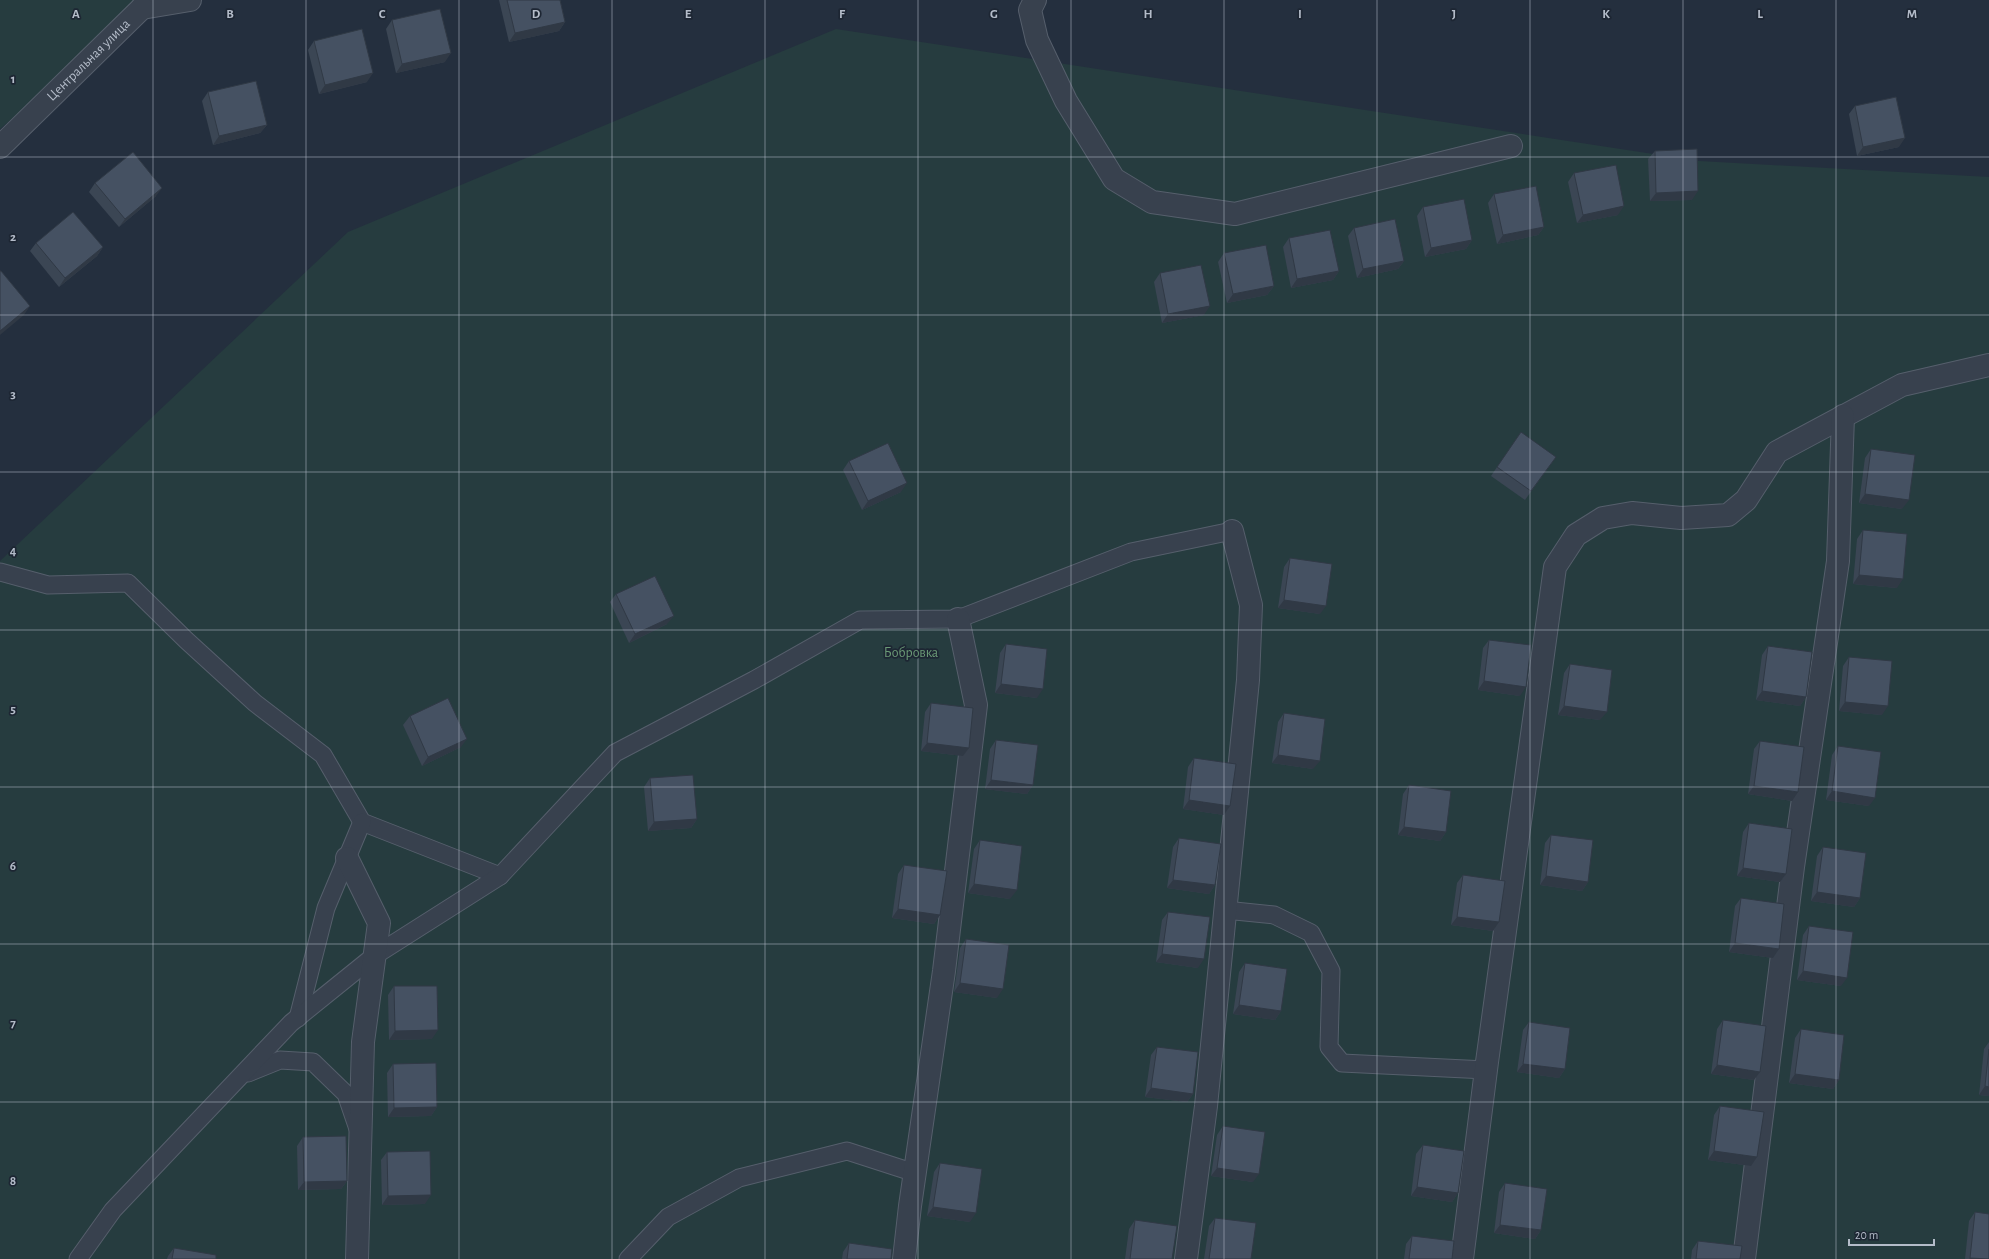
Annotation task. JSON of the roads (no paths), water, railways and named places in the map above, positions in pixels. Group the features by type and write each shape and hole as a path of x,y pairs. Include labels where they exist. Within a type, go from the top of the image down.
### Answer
{"street":[{"name":"Центральная улица","path":"0,147 144,4 190,0"},
{"path":"1035,0 1030,10 1037,40 1066,101 1114,179 1152,202 1235,214 1512,146"},
{"path":"1462,1259 1486,1070 1555,567 1576,536 1603,518 1632,513 1681,518 1728,515 1746,500 1777,452 1902,385 1989,365"},
{"path":"1744,1259 1793,867 1838,561 1843,416"},
{"path":"1186,1259 1206,1106 1248,680 1250,605 1232,531"},
{"path":"904,1259 944,971 976,705 958,619"},
{"path":"347,858 379,922 363,1042 357,1259"}],"lane":[{"path":"78,1259 113,1210 298,1018 374,956 500,876 615,753 754,680 860,620 958,619 1131,552 1232,531"},
{"path":"0,572 48,585 128,583 186,640 255,703 323,755 362,822 500,876"},
{"path":"298,1018 326,908 362,822"},
{"path":"1225,910 1274,915 1311,933 1332,971 1329,1047 1342,1063 1486,1070"},
{"path":"243,1075 280,1060 313,1062 346,1094 361,1137"},
{"path":"628,1259 668,1217 739,1178 847,1151 915,1173"}],"park label":[{"name":"Бобровка","path":"911,653"}]}
